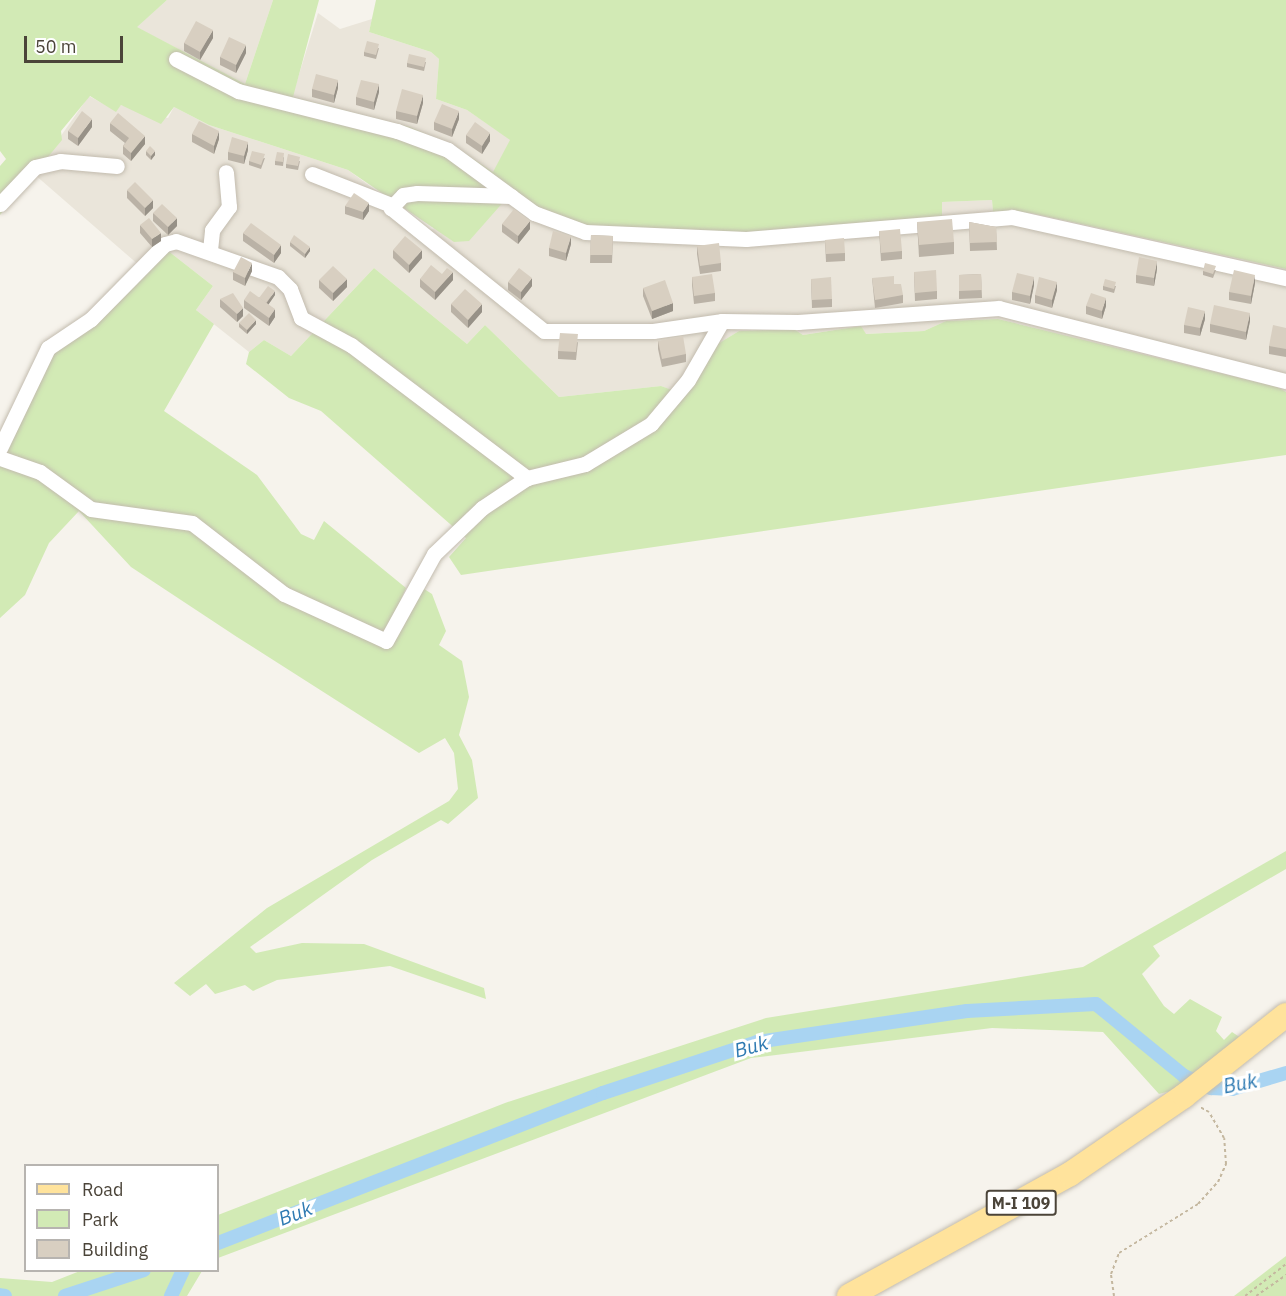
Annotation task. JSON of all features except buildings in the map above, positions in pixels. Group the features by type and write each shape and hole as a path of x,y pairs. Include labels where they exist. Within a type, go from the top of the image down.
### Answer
{"main road":[{"name":"M-I 109","path":"849,1296 1008,1211 1181,1099 1286,1015"}],"street":[{"path":"176,59 238,91 398,131 448,150 511,196 559,223 623,236 690,233 746,239 1012,217 1286,278"},
{"path":"0,204 35,167 60,161 117,166"},
{"path":"210,250 212,230 229,207 226,172"},
{"path":"312,174 391,205 418,233 544,332 652,331 722,321 798,322 999,308 1286,381"},
{"path":"391,205 403,195 417,193 511,196"},
{"path":"0,448 37,363 59,336 91,319 165,244 210,250 278,277 290,289 302,318 351,345 527,478"},
{"path":"0,458 40,472 92,509 192,523 284,594 386,641 434,554 482,508 527,478 585,464 651,424 688,380 722,321"}],"path":[{"path":"1114,1296 1111,1274 1119,1254 1210,1194 1226,1164 1224,1138 1209,1112 1181,1099"},
{"path":"1245,1296 1286,1264"},
{"path":"1256,1296 1286,1275"}],"shaded area":[{"path":"167,0 273,0 245,84 136,27"},
{"path":"318,13 340,29 372,19 369,32 431,52 439,59 436,99 467,110 511,140 493,173 454,146 292,97"},
{"path":"89,96 116,111 121,105 168,118 174,107 209,125 348,170 430,230 513,191 942,219 942,202 992,200 993,212 1031,213 1286,269 1286,392 998,319 946,321 924,331 865,334 861,326 803,335 794,329 739,331 716,345 686,396 661,386 559,397 485,325 467,344 374,268 291,356 264,340 249,352 196,310 213,286 167,250 148,273 34,174"}],"green space":[{"path":"0,0 167,0 137,27 245,84 273,0 319,0 293,97 410,127 454,146 493,172 510,140 467,110 436,99 439,59 431,52 369,32 376,0 1286,0 1286,269 1031,213 993,212 992,200 942,202 942,220 748,235 585,227 536,210 513,191 469,241 454,242 348,170 209,125 174,107 161,124 121,105 116,112 90,96 61,131 62,140 0,215 0,166 6,159 0,151"},
{"path":"167,250 213,286 196,310 214,324 164,411 257,475 301,534 314,540 324,521 406,588 392,620 392,642 421,587 432,594 446,631 439,645 462,661 469,697 459,735 472,760 478,798 448,824 441,820 372,860 250,947 256,953 302,943 364,944 484,988 486,999 390,966 277,980 253,991 245,985 215,994 206,984 190,996 174,983 267,908 449,801 458,789 454,753 445,738 419,753 237,637 131,567 79,511 49,543 25,595 0,618 0,463 6,448 48,356"},
{"path":"374,268 467,344 485,325 559,397 661,386 686,395 716,345 739,331 794,329 803,335 861,326 866,334 924,331 946,321 998,319 1277,387 1286,392 1286,455 461,575 449,557 466,538 321,411 289,398 246,364 249,352 264,340 291,356"},
{"path":"1286,851 1286,869 1153,946 1160,956 1142,974 1164,1006 1174,1014 1190,999 1222,1017 1216,1031 1224,1040 1232,1032 1241,1038 1174,1090 1159,1094 1103,1032 992,1028 751,1058 219,1258 219,1215 505,1103 766,1018 1083,967"},
{"path":"1286,1256 1286,1296 1234,1296"},
{"path":"77,1272 201,1272 187,1296 0,1296 0,1278 52,1282"}],"waterway":[{"name":"Buk","path":"219,1243 603,1093 757,1042 967,1011 1096,1004 1184,1076 1211,1088 1232,1089 1286,1073"},
{"name":"Buk","path":"65,1296 138,1272"},
{"path":"171,1296 182,1272"},
{"name":"Buk","path":"0,1295 5,1296"}]}
